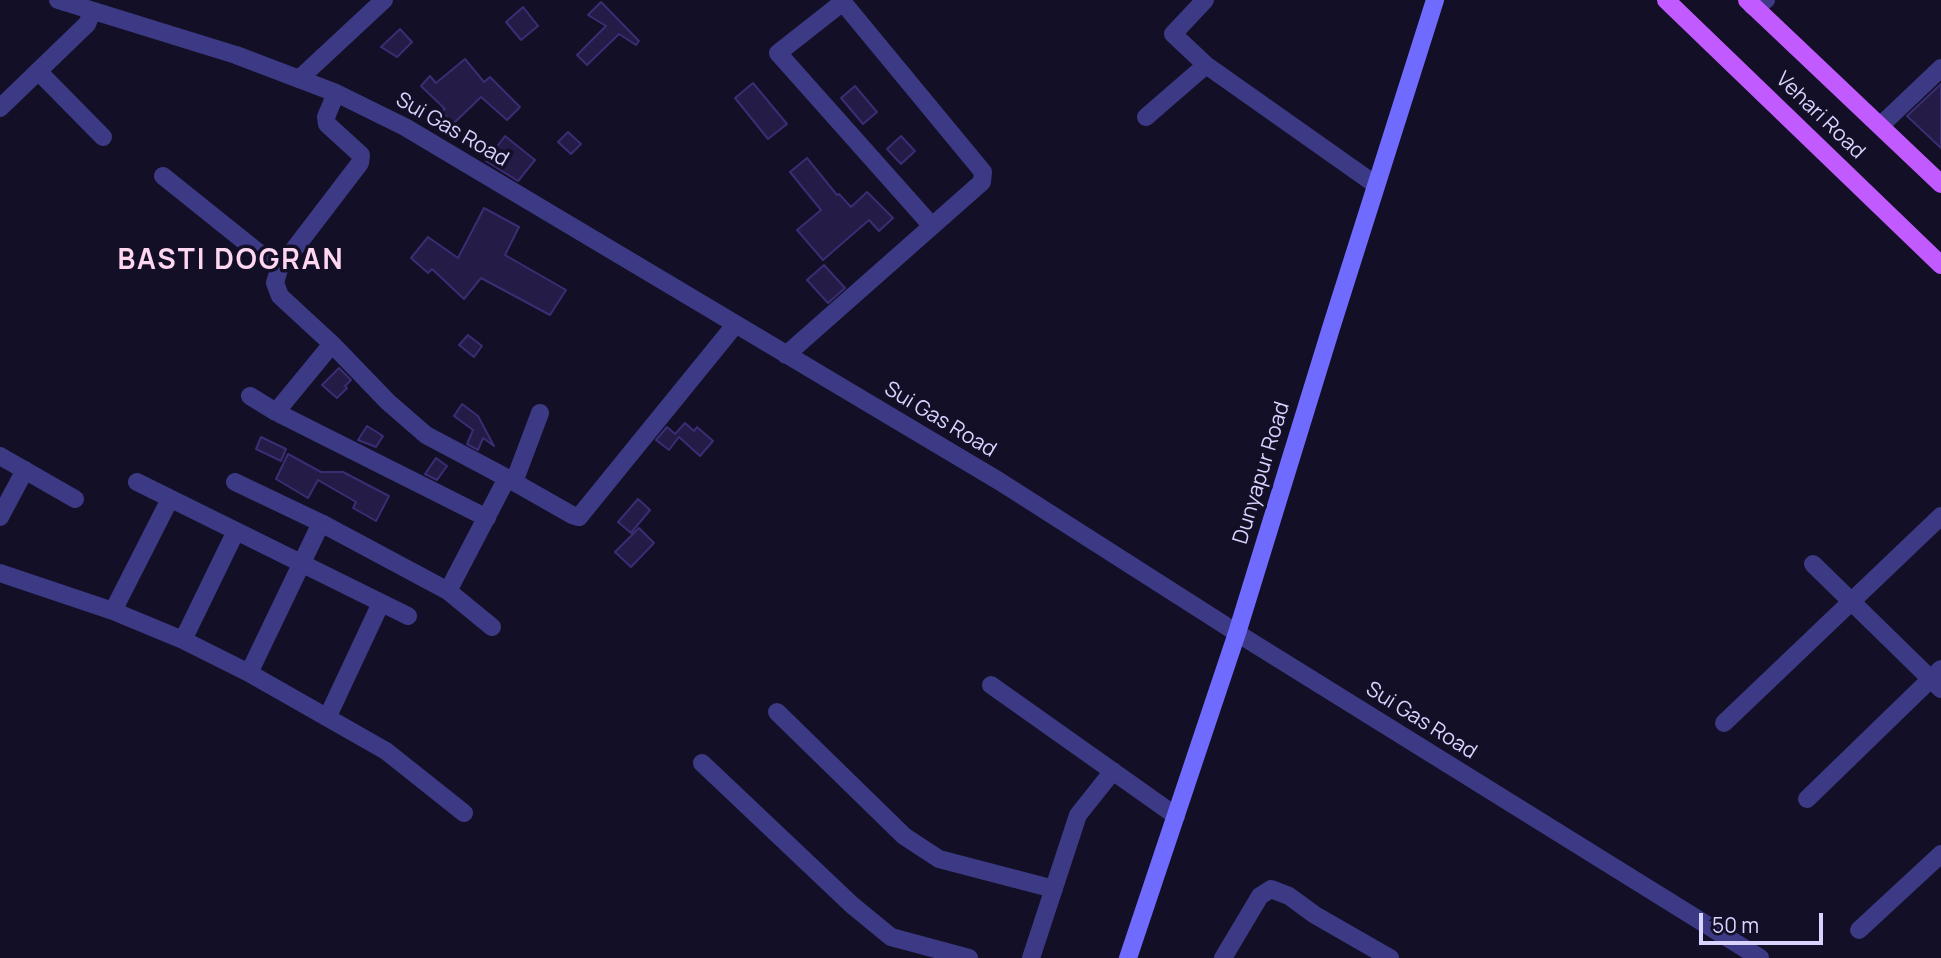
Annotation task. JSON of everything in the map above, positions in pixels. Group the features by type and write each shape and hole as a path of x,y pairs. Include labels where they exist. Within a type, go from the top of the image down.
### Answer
{"main road":[{"name":"Vehari Road","path":"1666,0 1941,265"},
{"name":"Vehari Road","path":"1755,2 1941,184"}],"street":[{"name":"Sui Gas Road","path":"58,0 236,55 336,93 405,127 999,481 1237,633 1760,958"},
{"path":"299,79 384,0"},
{"path":"1205,0 1173,34 1206,65 1376,185"},
{"name":"Dunyapur Road","path":"1128,958 1237,633 1435,0"},
{"path":"786,355 982,182 983,172 842,1 778,53 932,226"},
{"path":"0,108 87,24 92,12"},
{"path":"1146,117 1206,65"},
{"path":"1880,126 1941,68"},
{"path":"38,71 103,137"},
{"path":"336,93 326,117 327,124 357,149 361,155 360,163 279,269 275,283 280,296 332,344 388,402 426,435 579,517 735,325"},
{"path":"163,176 279,269"},
{"path":"276,412 332,344"},
{"path":"250,396 276,412 487,519"},
{"path":"448,591 510,480 540,413"},
{"path":"0,456 75,499"},
{"path":"0,517 25,470"},
{"path":"137,482 408,616"},
{"path":"234,482 321,523 448,591 492,627"},
{"path":"113,611 170,499"},
{"path":"1724,723 1941,516"},
{"path":"249,673 321,523"},
{"path":"183,640 236,531"},
{"path":"1807,799 1938,679 1813,564"},
{"path":"0,573 113,611 183,640 249,673 386,751 464,813"},
{"path":"328,716 381,603"},
{"path":"991,685 1176,816"},
{"path":"777,712 904,836 939,859 1054,889"},
{"path":"702,763 852,905 891,937 947,956 970,958"},
{"path":"1031,958 1078,814 1113,771"},
{"path":"1859,930 1941,855"},
{"path":"1223,958 1261,896 1271,890 1289,896 1315,915 1390,958"}],"building":[{"path":"601,2 639,41 636,45 619,34 587,65 577,55 606,26 588,15"},
{"path":"523,7 538,26 521,40 506,22"},
{"path":"400,29 412,42 397,57 381,47"},
{"path":"465,59 484,82 490,77 520,107 507,120 481,97 453,124 441,111 445,109 421,86 430,76 436,83"},
{"path":"753,83 787,124 768,139 735,98"},
{"path":"1941,84 1941,148 1907,116"},
{"path":"855,86 877,112 863,124 841,98"},
{"path":"568,132 581,144 571,154 558,142"},
{"path":"505,136 535,160 518,181 486,161"},
{"path":"901,136 915,151 901,164 887,149"},
{"path":"807,158 837,195 851,207 867,192 893,218 879,231 869,220 823,260 797,230 821,210 790,172"},
{"path":"484,208 519,227 505,255 566,290 550,315 481,278 464,299 432,269 428,273 411,258 428,237 458,258"},
{"path":"824,265 845,288 828,303 807,280"},
{"path":"468,335 482,346 474,357 459,345"},
{"path":"339,368 351,380 337,398 322,385"},
{"path":"462,404 478,416 494,446 483,438 478,450 467,444 473,430 454,416"},
{"path":"685,423 694,431 697,427 713,441 700,456 679,437 669,450 656,440 667,427 675,434"},
{"path":"367,426 383,436 376,447 358,440"},
{"path":"261,437 286,449 281,461 256,449"},
{"path":"288,454 321,472 343,472 389,496 376,521 353,508 356,502 318,480 308,498 276,479"},
{"path":"436,458 447,466 437,480 425,474"},
{"path":"638,499 650,510 631,533 618,522"},
{"path":"639,528 654,543 631,567 615,552"}],"district":[{"name":"BASTI DOGRAN","path":"231,261"}]}
